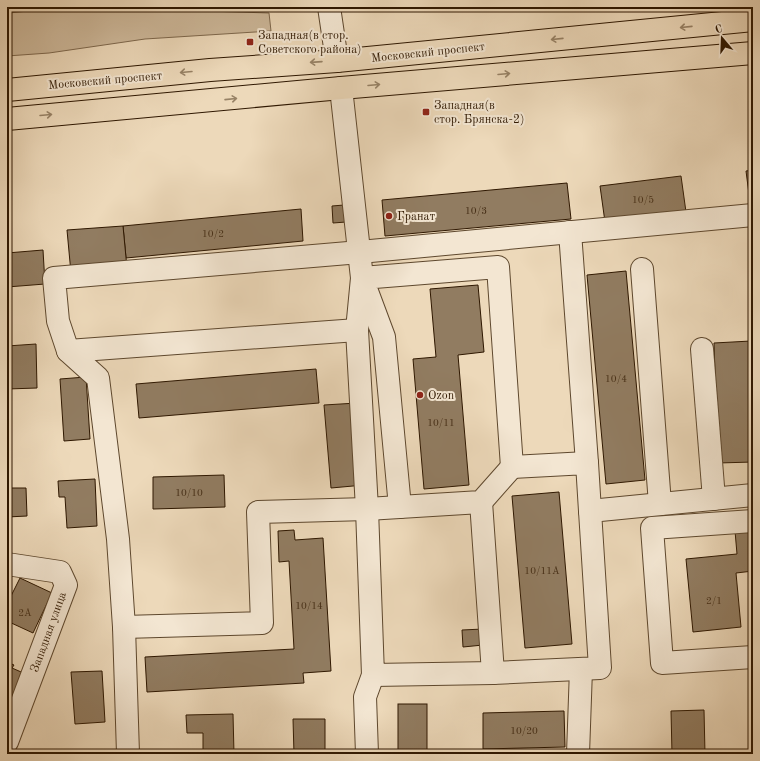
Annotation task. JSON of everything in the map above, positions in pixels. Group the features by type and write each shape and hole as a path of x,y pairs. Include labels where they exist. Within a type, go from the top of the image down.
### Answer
{"main road":[{"name":"Московский проспект","path":"7,90 753,20"},
{"path":"7,119 342,88 753,53"}],"street":[{"path":"329,7 337,60"},
{"path":"342,88 362,278 357,330 367,509 373,675 364,698 367,754"},
{"path":"128,754 124,627 118,538 98,378 68,351 58,320 54,278 360,252 753,215"},
{"path":"373,675 493,673 600,668 570,232"},
{"path":"362,278 498,268 512,467"},
{"path":"642,269 660,504"},
{"path":"362,278 384,337 400,507"},
{"path":"68,351 357,330"},
{"path":"702,349 714,499"},
{"path":"124,627 262,623 258,512 367,509 481,502 512,467 587,463"},
{"path":"590,511 753,495"},
{"path":"481,502 493,673"},
{"path":"753,521 652,528 662,664 753,657"},
{"name":"Западная улица","path":"7,564 60,572 66,585 7,742"},
{"path":"578,754 581,669"}],"shaded area":[{"path":"82,8 269,13 271,31 145,39 49,53 7,56 7,15 9,13"}],"building":[{"path":"753,170 753,202 750,202 746,171"},
{"path":"681,176 686,212 605,222 600,186"},
{"path":"567,183 571,219 385,236 382,200"},
{"path":"344,205 346,222 333,223 332,206"},
{"path":"301,209 303,241 126,258 123,226"},
{"path":"123,226 127,268 71,273 67,230"},
{"path":"43,250 45,284 7,287 7,253"},
{"path":"626,271 645,480 606,484 587,275"},
{"path":"478,285 484,352 458,355 469,485 424,489 413,359 436,357 430,289"},
{"path":"751,341 753,462 718,463 714,343"},
{"path":"36,344 37,388 7,389 7,346"},
{"path":"316,369 319,403 139,418 136,384"},
{"path":"86,377 90,439 64,441 60,379"},
{"path":"357,403 364,485 331,488 324,405"},
{"path":"224,475 225,507 153,509 153,477"},
{"path":"95,479 97,526 67,528 65,497 59,497 58,481"},
{"path":"7,488 26,488 27,516 7,517"},
{"path":"559,492 572,644 525,648 512,496"},
{"path":"753,529 753,571 736,573 741,627 693,632 686,559 737,554 735,531"},
{"path":"294,530 295,540 323,538 331,671 303,673 304,683 147,692 145,657 294,649 289,561 279,562 278,531"},
{"path":"20,578 52,593 33,633 7,621 7,604"},
{"path":"483,629 483,645 463,647 462,630"},
{"path":"7,662 14,665 12,668 28,675 21,678 10,703 7,702"},
{"path":"102,671 105,722 75,724 71,672"},
{"path":"398,704 427,704 427,754 398,754"},
{"path":"704,710 705,754 672,754 671,711"},
{"path":"564,711 565,747 483,749 483,713"},
{"path":"233,714 234,754 203,754 203,733 187,733 186,715"},
{"path":"293,719 325,719 325,754 294,754"}],"place":[{"name":"Западная(в стор. Советского района)","path":"250,42"},
{"name":"Западная(в стор. Брянска-2)","path":"426,112"},
{"name":"Гранат","path":"389,216"},
{"name":"Ozon","path":"420,395"}]}
